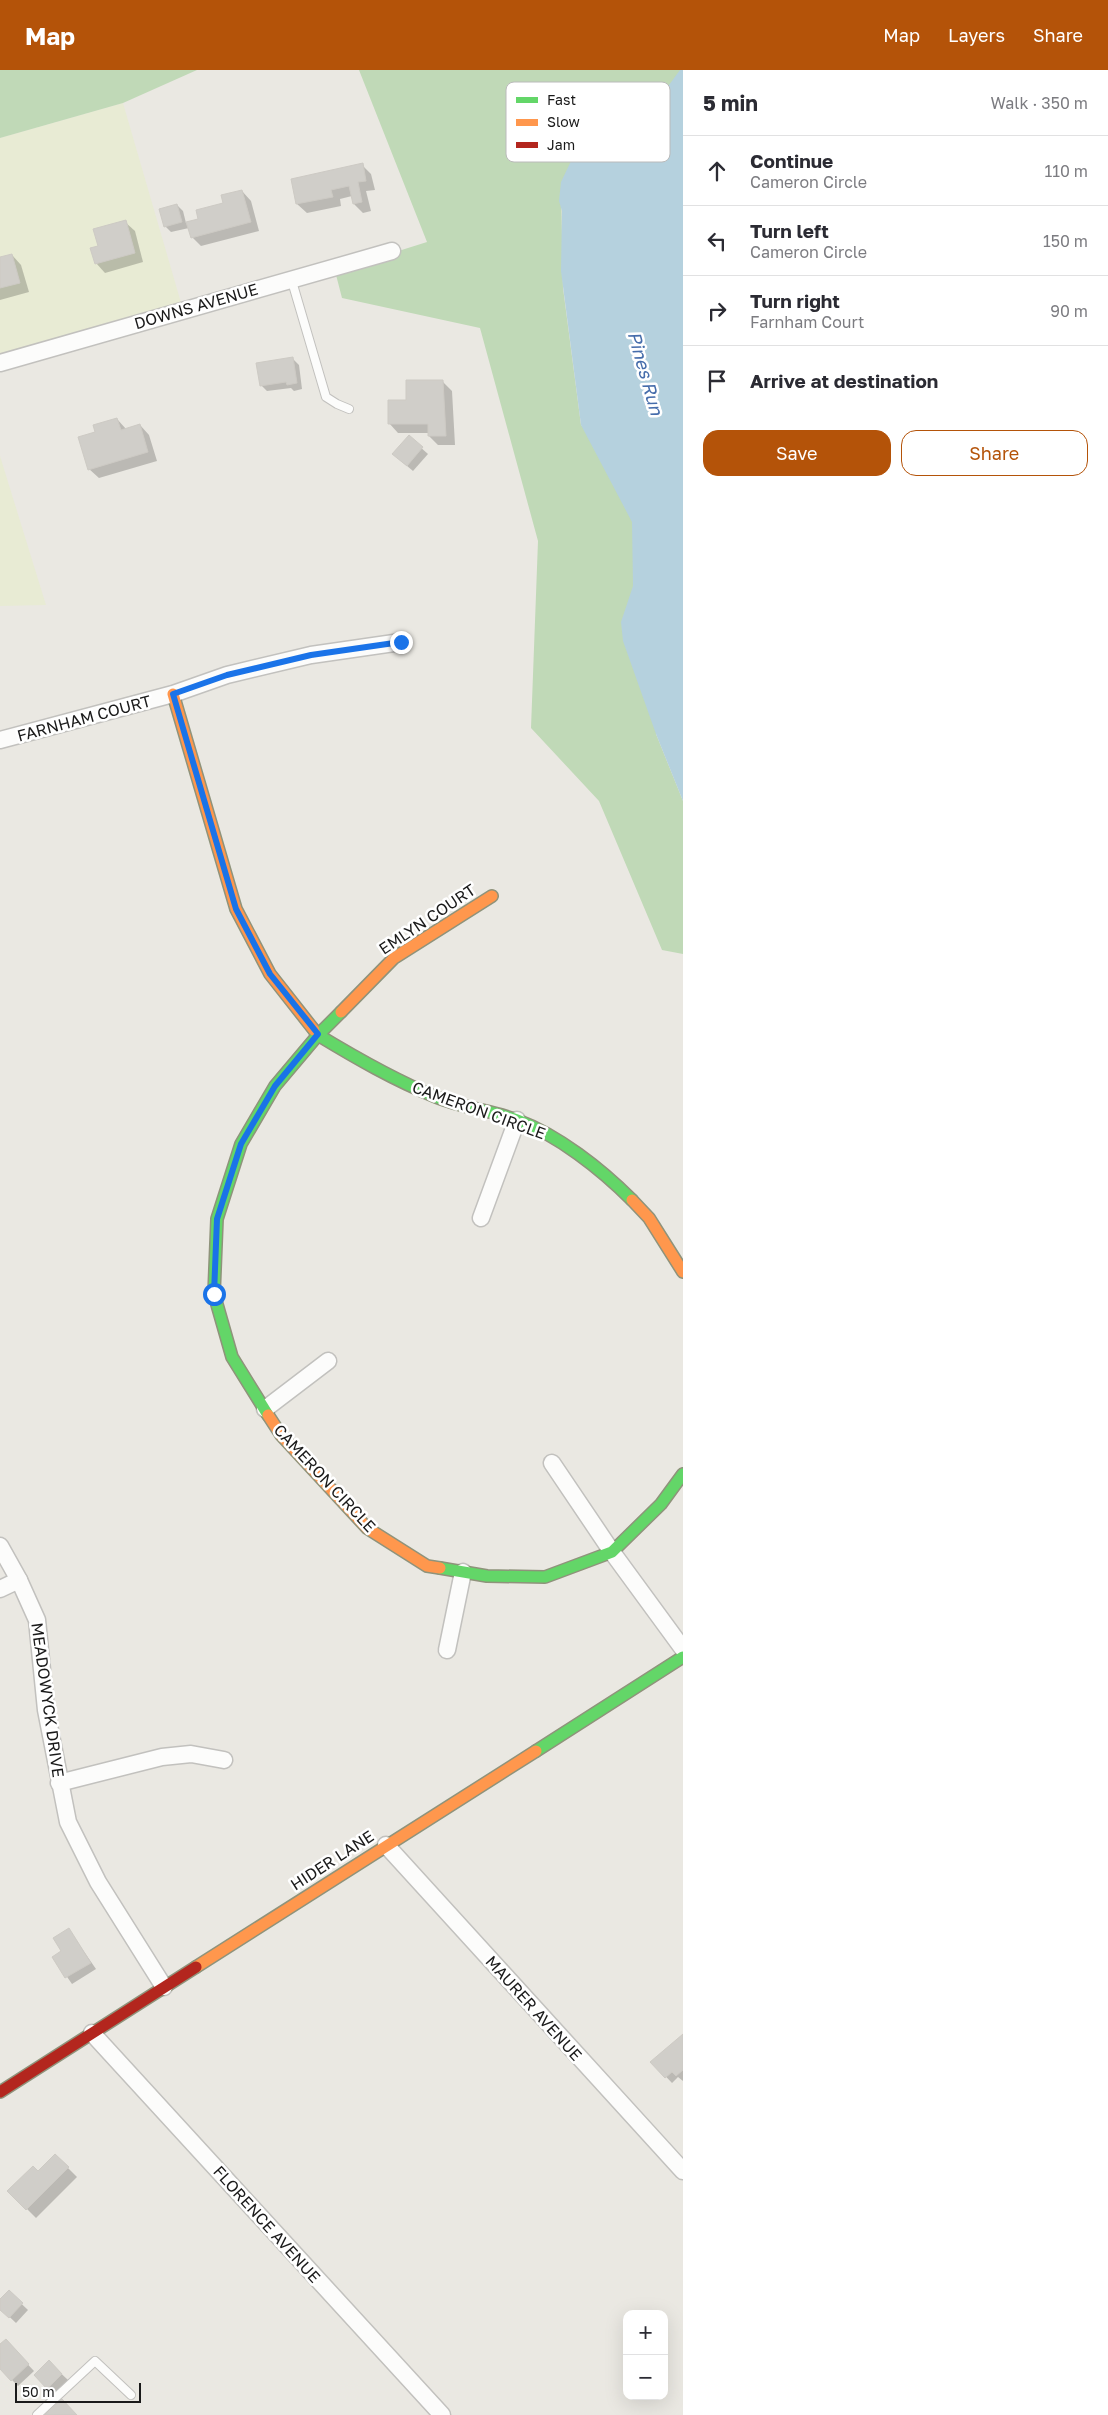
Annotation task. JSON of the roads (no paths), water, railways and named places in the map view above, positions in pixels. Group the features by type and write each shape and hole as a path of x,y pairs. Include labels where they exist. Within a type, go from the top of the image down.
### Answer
{"street":[{"name":"DOWNS AVENUE","path":"0,363 292,278 392,251"},
{"name":"FARNHAM COURT","path":"0,740 173,694 227,675 302,657 401,642"},
{"name":"CAMERON CIRCLE","path":"173,694 236,909 270,974 318,1034 376,1070 438,1098 517,1120 551,1136 613,1181 649,1218 683,1272"},
{"name":"EMLYN COURT","path":"318,1034 394,958 492,896"},
{"name":"CAMERON CIRCLE","path":"318,1034 275,1086 241,1144 217,1219 214,1294 232,1357 281,1435 367,1528 427,1566 487,1576 545,1577 612,1552 661,1504 683,1474"},
{"path":"481,1218 517,1120"},
{"path":"265,1409 328,1361"},
{"path":"552,1462 612,1552 683,1649"},
{"name":"MEADOWYCK DRIVE","path":"0,1546 38,1620 46,1710 68,1822 98,1882 164,1987"},
{"path":"447,1650 463,1572"},
{"path":"0,1590 19,1580"},
{"name":"HIDER LANE","path":"0,2092 683,1657"},
{"path":"59,1783 162,1756 191,1754 224,1760"},
{"name":"MAURER AVENUE","path":"386,1845 683,2171"},
{"name":"FLORENCE AVENUE","path":"92,2033 442,2415"}],"lane":[{"path":"292,278 326,397 349,409"},
{"path":"37,2415 95,2361 131,2395"}],"water":[{"name":"Pines Run","path":"680,70 683,70 683,801 656,734 623,641 621,622 633,586 632,522 581,425 561,271 562,211 559,201 561,182 571,162 670,162 670,84"}]}
